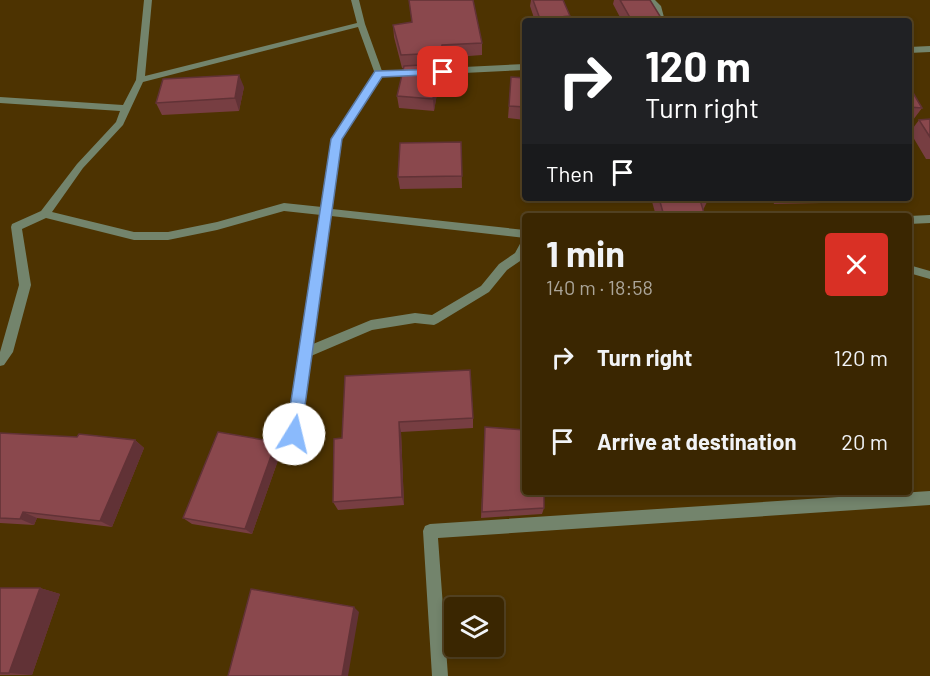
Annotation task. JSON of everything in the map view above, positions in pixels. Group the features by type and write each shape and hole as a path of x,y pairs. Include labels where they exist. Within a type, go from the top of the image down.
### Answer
{"street":[{"path":"0,361 7,352 25,285 16,227 45,214 80,165 120,123 140,80 148,0"},
{"path":"355,0 379,74"},
{"path":"651,0 657,6 660,18"},
{"path":"140,80 361,24"},
{"path":"912,50 930,49"},
{"path":"379,74 522,67"},
{"path":"294,434 337,139 379,74"},
{"path":"0,100 126,108"},
{"path":"45,214 134,236 168,236 217,226 284,207 522,234"},
{"path":"912,220 930,219"},
{"path":"306,353 371,325 415,318 434,320 484,289 503,267 519,256 522,250"},
{"path":"912,270 929,278"},
{"path":"440,676 430,531 930,498"}],"building":[{"path":"409,0 473,0 482,43 442,45 441,53 401,55 393,25 412,22"},
{"path":"533,0 563,0 570,16 550,18 540,18"},
{"path":"620,0 650,0 661,18 630,18"},
{"path":"439,64 433,99 397,96 404,66"},
{"path":"239,75 235,98 156,103 163,79"},
{"path":"511,77 522,78 522,107 509,106"},
{"path":"912,91 922,108 912,107"},
{"path":"930,119 930,137 919,120"},
{"path":"461,142 462,176 398,177 400,143"},
{"path":"660,201 700,201 704,213 663,213"},
{"path":"470,370 473,418 399,422 402,497 333,502 334,439 342,438 345,376"},
{"path":"485,427 522,430 522,495 544,495 544,508 482,512"},
{"path":"218,432 276,442 245,529 183,518"},
{"path":"0,433 77,437 79,434 135,440 100,521 23,512 20,519 0,518"},
{"path":"0,588 40,588 9,673 0,673"},
{"path":"251,589 354,607 342,676 228,676"}],"route":[{"path":"294,434 337,139 379,74 443,72"}]}
